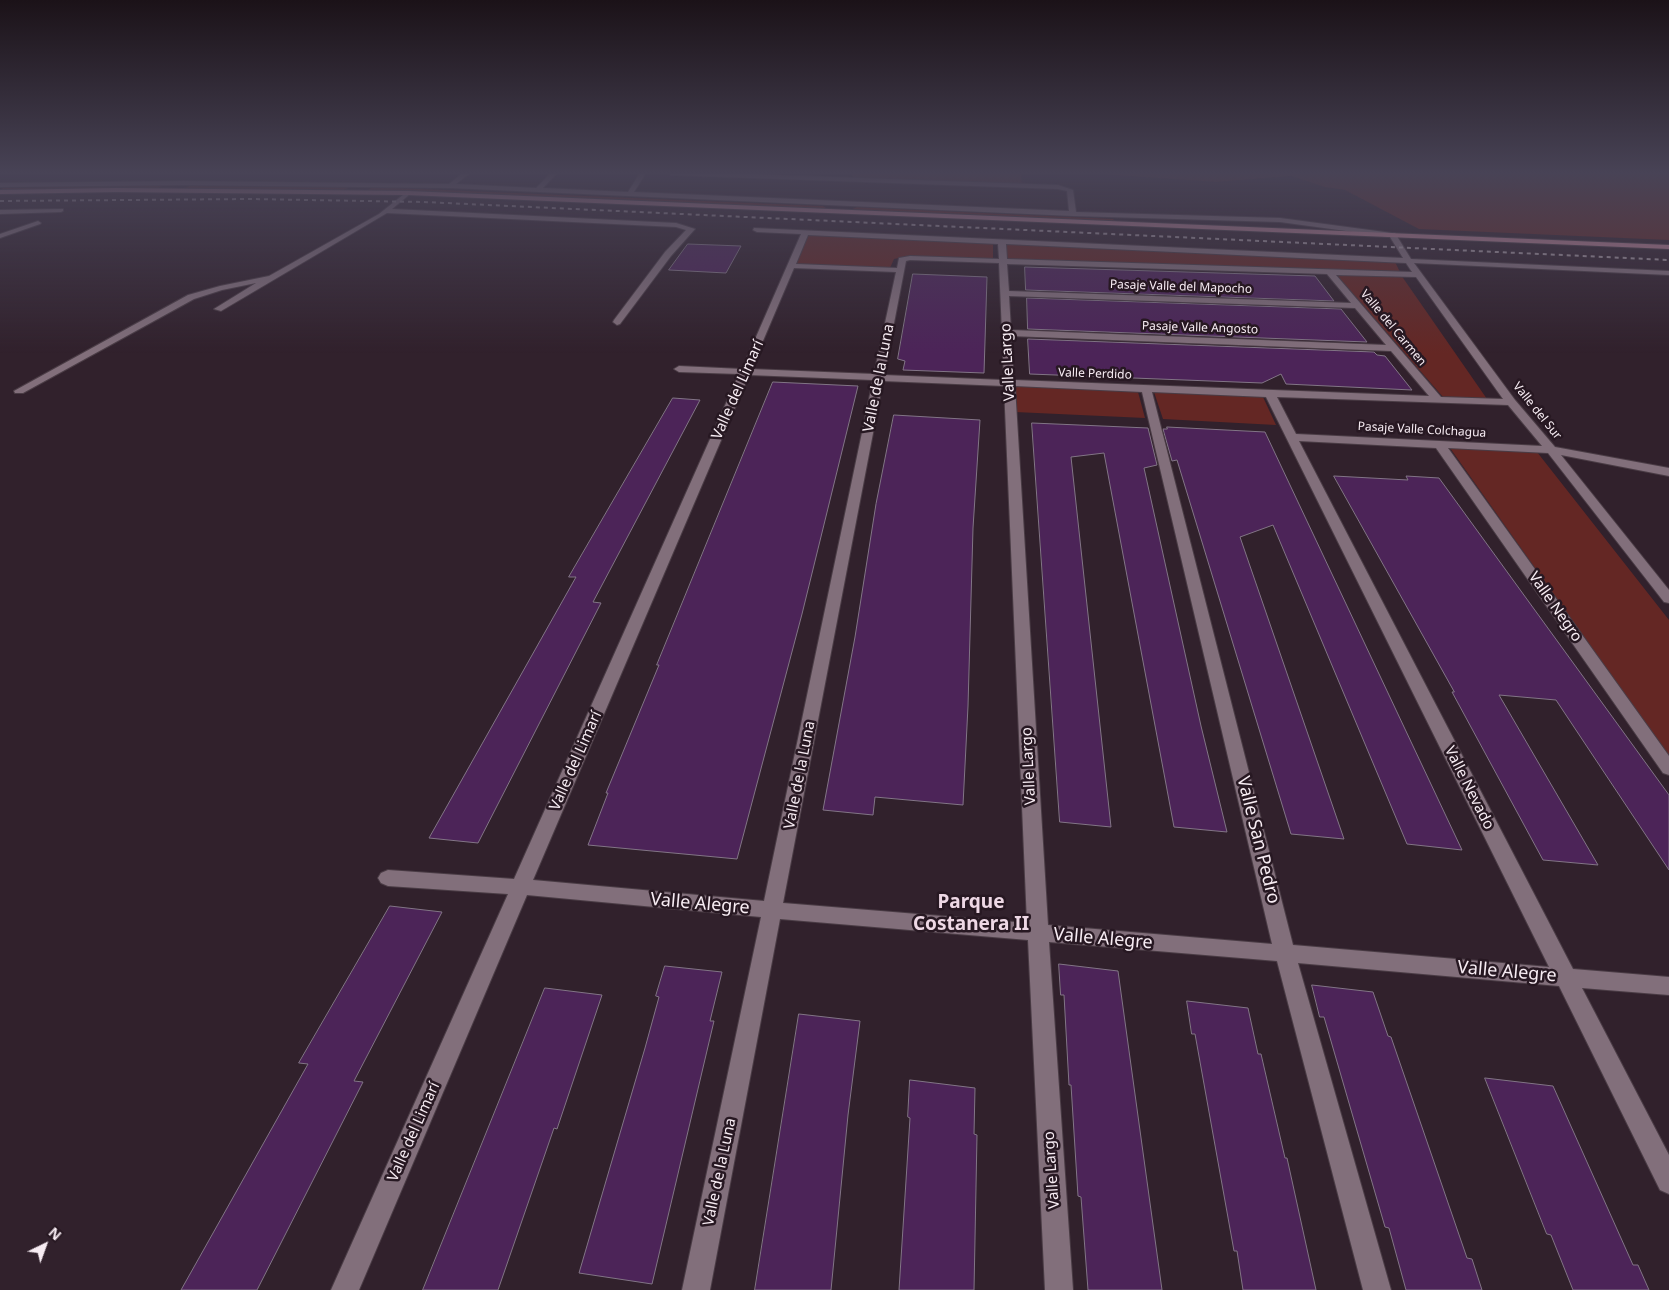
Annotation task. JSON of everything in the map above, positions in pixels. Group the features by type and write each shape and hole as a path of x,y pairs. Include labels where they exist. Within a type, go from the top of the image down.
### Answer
{"main road":[{"path":"1349,233 1669,247"}],"street":[{"path":"218,309 348,233"},
{"path":"617,322 668,254 689,233"},
{"name":"Valle del Limarí","path":"345,1290 806,233"},
{"path":"830,233 1669,273"},
{"path":"1381,233 1392,235"},
{"name":"Valle del Sur","path":"1392,235 1418,275 1511,402 1669,600"},
{"name":"Valle Largo","path":"1002,242 1038,933 1059,1290"},
{"path":"792,266 901,265 910,258 1418,275"},
{"name":"Valle de la Luna","path":"696,1290 901,265"},
{"name":"Valle del Carmen","path":"1329,272 1438,400"},
{"path":"19,391 191,297 220,288 272,278"},
{"name":"Pasaje Valle del Mapocho","path":"1004,292 1358,306"},
{"name":"Pasaje Valle Angosto","path":"1006,333 1393,348"},
{"name":"Valle Perdido","path":"679,369 1270,394 1511,402"},
{"name":"Valle San Pedro","path":"1146,389 1285,954 1377,1290"},
{"name":"Valle Nevado","path":"1270,394 1669,1180"},
{"name":"Pasaje Valle Colchagua","path":"1291,438 1551,450 1669,472"},
{"name":"Valle Negro","path":"1440,445 1669,769"},
{"name":"Valle Alegre","path":"388,878 521,887 1669,986"}],"shaded area":[{"path":"1514,233 1669,233 1669,240"},
{"path":"806,234 993,243 993,260 909,256 894,259 890,268 791,264"},
{"path":"1002,243 1395,262 1400,272 1002,260"},
{"path":"1335,273 1401,275 1487,399 1443,397"},
{"path":"1013,386 1138,392 1145,418 1015,412"},
{"path":"1154,392 1263,397 1276,425 1163,419"},
{"path":"1450,448 1537,452 1669,620 1669,757"}],"building":[{"path":"688,244 741,246 726,273 669,270"},
{"path":"1025,267 1315,276 1334,301 1026,290"},
{"path":"913,274 987,277 984,373 903,370 905,361 898,359"},
{"path":"1027,298 1341,309 1367,342 1028,329"},
{"path":"1028,339 1374,352 1377,355 1385,356 1412,390 1286,384 1281,374 1262,383 1030,374"},
{"path":"773,382 858,386 802,614 737,859 588,845 608,793 606,793 659,665 657,665"},
{"path":"673,398 700,400 593,602 601,603 478,843 429,838 576,577 569,577"},
{"path":"894,415 980,420 973,528 963,805 875,797 873,815 823,810 855,637 876,504"},
{"path":"1032,423 1148,428 1157,465 1144,468 1201,726 1227,832 1174,827 1104,453 1071,457 1111,827 1060,822"},
{"path":"1167,427 1265,432 1462,850 1407,844 1273,525 1240,537 1344,839 1291,834 1177,460 1172,461 1163,429 1167,429"},
{"path":"1334,476 1408,480 1406,476 1439,478 1669,795 1669,870 1556,700 1499,695 1598,865 1543,860 1452,692 1454,692"},
{"path":"390,906 442,912 354,1081 363,1082 257,1290 181,1290 308,1064 299,1063"},
{"path":"1059,964 1118,971 1162,1290 1088,1290 1081,1197 1078,1196 1064,995 1061,995"},
{"path":"665,966 722,972 710,1021 714,1021 652,1284 579,1273 645,1048 659,997 656,996"},
{"path":"1312,985 1373,992 1388,1036 1391,1037 1467,1258 1472,1259 1482,1290 1406,1290 1389,1228 1385,1227 1324,1017 1320,1017"},
{"path":"545,988 602,995 557,1129 554,1128 498,1290 423,1290"},
{"path":"1187,1001 1248,1008 1258,1054 1261,1054 1285,1158 1287,1158 1316,1290 1243,1290 1237,1251 1234,1251 1195,1034 1192,1034"},
{"path":"799,1014 860,1021 848,1115 831,1290 755,1290"},
{"path":"1485,1078 1553,1086 1633,1265 1638,1265 1649,1290 1573,1290 1551,1235 1547,1234"},
{"path":"910,1080 975,1088 974,1134 977,1135 974,1290 899,1290 910,1118 908,1117"}],"railway":[{"path":"1094,233 1669,260"}],"district":[{"name":"Parque Costanera II","path":"971,914"}]}
